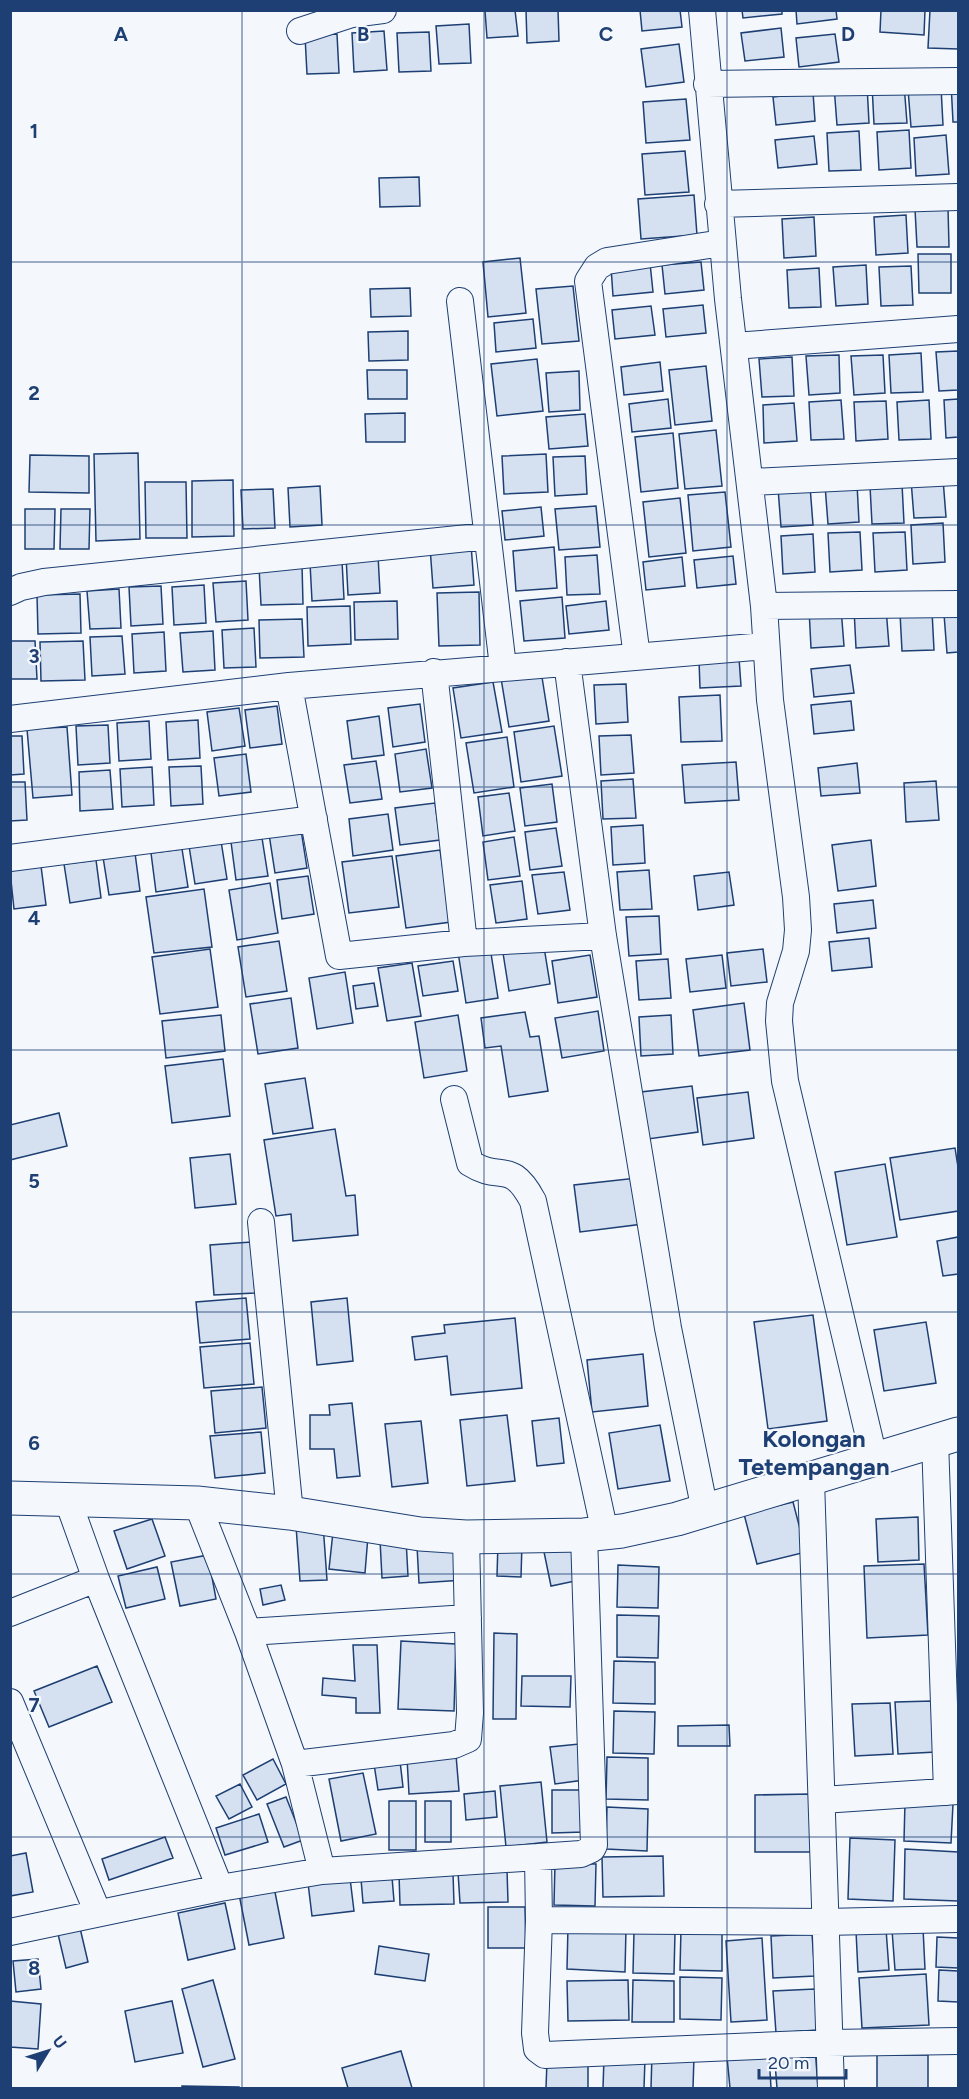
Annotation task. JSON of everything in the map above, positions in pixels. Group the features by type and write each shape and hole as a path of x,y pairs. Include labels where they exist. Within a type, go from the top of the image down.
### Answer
{"street":[{"path":"300,31 353,12 383,10"},
{"path":"702,10 722,243 764,606 770,700 798,919 795,951 780,1003 779,1022 784,1071 874,1458"},
{"path":"707,84 958,81"},
{"path":"718,204 958,197"},
{"path":"637,657 588,280 597,267 607,261 722,243"},
{"path":"460,301 503,667"},
{"path":"734,346 958,329"},
{"path":"750,482 958,472"},
{"path":"10,592 44,582 488,536"},
{"path":"764,606 958,604"},
{"path":"10,719 289,686 434,672 766,646"},
{"path":"567,662 603,936 668,1328 705,1511"},
{"path":"434,672 464,944"},
{"path":"289,686 339,956 464,944 603,936"},
{"path":"10,858 314,819"},
{"path":"10,1932 220,1888 322,1871 581,1854 588,1852 594,1845 594,1534 533,1201 524,1184 507,1172 484,1172 470,1163 454,1098"},
{"path":"261,1222 290,1513"},
{"path":"10,1498 197,1503 290,1513 409,1532 466,1537 594,1534 705,1511 947,1437 953,1791 822,1800"},
{"path":"811,1480 831,2088"},
{"path":"67,1498 96,1579 220,1888"},
{"path":"197,1503 248,1632 295,1764 322,1871"},
{"path":"295,1764 454,1745 468,1739 470,1732 466,1537"},
{"path":"10,1613 96,1579"},
{"path":"248,1632 468,1618"},
{"path":"10,1702 98,1913"},
{"path":"538,1857 536,2045 544,2055 829,2043 958,2041"},
{"path":"539,1920 825,1922 958,1918"}],"building":[{"path":"515,10 518,36 487,38 485,11"},
{"path":"526,10 558,10 559,41 527,43"},
{"path":"640,10 680,10 682,27 642,31"},
{"path":"742,10 782,10 782,14 743,18"},
{"path":"796,10 836,10 837,19 797,24"},
{"path":"881,10 925,10 924,35 880,32"},
{"path":"930,10 958,11 958,49 928,48"},
{"path":"469,24 471,63 439,64 436,26"},
{"path":"781,28 784,57 745,61 741,33"},
{"path":"384,31 387,70 354,72 352,33"},
{"path":"429,32 431,71 399,72 397,33"},
{"path":"337,34 339,73 307,74 305,36"},
{"path":"835,34 839,62 799,67 796,38"},
{"path":"679,44 684,82 646,87 641,49"},
{"path":"951,83 958,83 958,122 953,122"},
{"path":"904,84 907,123 874,124 872,85"},
{"path":"867,85 869,123 837,125 834,86"},
{"path":"941,87 943,125 911,127 908,89"},
{"path":"813,92 815,121 776,125 773,97"},
{"path":"686,99 690,140 646,143 643,102"},
{"path":"909,130 911,168 879,170 877,132"},
{"path":"859,131 861,170 829,171 827,133"},
{"path":"946,135 949,174 916,176 914,138"},
{"path":"814,136 817,164 778,168 775,140"},
{"path":"685,151 689,192 645,195 642,154"},
{"path":"419,177 420,206 380,207 379,178"},
{"path":"694,195 697,235 641,239 638,199"},
{"path":"948,208 949,247 917,247 915,209"},
{"path":"906,215 908,253 876,255 874,217"},
{"path":"814,217 816,256 784,258 782,219"},
{"path":"918,254 951,254 951,293 919,293"},
{"path":"520,258 526,313 488,317 483,262"},
{"path":"701,262 704,290 665,294 662,265"},
{"path":"650,263 653,292 613,296 611,267"},
{"path":"866,265 868,304 836,306 833,267"},
{"path":"911,266 913,305 881,306 879,267"},
{"path":"819,268 821,307 789,308 787,270"},
{"path":"573,286 579,341 542,344 536,289"},
{"path":"410,288 411,316 371,317 370,289"},
{"path":"703,305 706,333 666,337 663,309"},
{"path":"651,306 655,335 615,339 612,310"},
{"path":"533,319 536,348 496,352 494,323"},
{"path":"408,331 408,360 369,361 368,332"},
{"path":"958,351 958,390 939,391 936,352"},
{"path":"921,353 923,392 891,393 889,355"},
{"path":"839,355 840,393 809,395 806,356"},
{"path":"883,355 885,393 854,395 851,356"},
{"path":"792,357 794,396 762,397 759,359"},
{"path":"537,359 543,411 497,416 491,364"},
{"path":"660,362 663,391 624,395 621,367"},
{"path":"706,366 712,421 675,425 669,370"},
{"path":"367,370 407,370 407,399 368,399"},
{"path":"579,371 580,410 549,412 546,373"},
{"path":"668,399 671,428 632,432 629,404"},
{"path":"958,399 958,437 946,438 944,400"},
{"path":"841,400 844,439 811,440 809,402"},
{"path":"929,400 931,439 899,440 897,402"},
{"path":"886,401 888,439 856,441 854,402"},
{"path":"794,403 797,441 764,443 763,405"},
{"path":"405,413 405,442 366,442 365,414"},
{"path":"585,414 588,446 549,449 546,417"},
{"path":"716,430 722,486 685,489 679,434"},
{"path":"673,433 678,488 641,492 635,437"},
{"path":"138,453 140,539 96,541 94,454"},
{"path":"546,454 548,492 504,494 502,456"},
{"path":"30,455 89,456 89,493 29,492"},
{"path":"585,456 587,494 555,496 553,457"},
{"path":"943,479 946,517 914,518 911,480"},
{"path":"233,480 234,536 192,537 192,481"},
{"path":"145,482 186,482 187,538 146,538"},
{"path":"857,484 859,522 828,524 825,485"},
{"path":"902,484 904,523 872,524 870,486"},
{"path":"320,486 322,525 290,527 288,488"},
{"path":"810,486 813,525 781,527 778,488"},
{"path":"273,489 275,528 243,529 241,490"},
{"path":"725,492 731,547 693,551 688,495"},
{"path":"680,498 686,553 649,557 643,502"},
{"path":"596,506 600,547 559,550 555,509"},
{"path":"541,507 544,536 505,540 502,511"},
{"path":"25,509 55,509 54,549 25,549"},
{"path":"61,509 90,509 89,549 60,549"},
{"path":"943,523 945,562 913,564 911,525"},
{"path":"860,532 862,570 830,572 828,533"},
{"path":"905,532 907,570 875,572 873,533"},
{"path":"813,534 815,572 783,574 781,536"},
{"path":"471,544 474,585 433,588 430,547"},
{"path":"554,547 557,588 516,591 513,551"},
{"path":"378,555 380,593 348,595 346,556"},
{"path":"597,555 600,594 567,595 565,557"},
{"path":"733,556 736,584 697,588 694,560"},
{"path":"682,557 685,586 646,590 643,562"},
{"path":"342,561 344,599 312,601 310,563"},
{"path":"302,565 303,604 261,605 259,567"},
{"path":"246,581 248,620 216,622 213,583"},
{"path":"204,585 206,623 174,625 172,587"},
{"path":"161,586 163,624 131,626 129,587"},
{"path":"119,589 121,628 90,629 87,591"},
{"path":"479,592 480,645 439,646 437,593"},
{"path":"80,594 81,633 38,634 37,595"},
{"path":"562,597 565,638 524,641 520,601"},
{"path":"397,601 398,639 355,640 354,602"},
{"path":"606,601 609,630 569,634 566,606"},
{"path":"350,606 351,644 308,646 307,607"},
{"path":"841,608 844,646 811,648 809,609"},
{"path":"886,608 889,646 856,648 854,609"},
{"path":"932,611 934,650 902,651 900,613"},
{"path":"958,613 958,652 947,653 944,614"},
{"path":"302,619 304,657 260,658 259,620"},
{"path":"254,628 256,667 224,668 222,630"},
{"path":"213,631 215,670 183,672 180,633"},
{"path":"164,632 166,671 134,673 132,634"},
{"path":"122,636 125,674 92,676 90,637"},
{"path":"10,641 35,641 37,679 10,679"},
{"path":"83,641 85,680 41,681 40,642"},
{"path":"739,658 741,686 700,688 699,660"},
{"path":"850,665 854,693 814,697 811,669"},
{"path":"541,671 549,721 509,727 501,678"},
{"path":"493,682 502,732 461,738 453,688"},
{"path":"626,684 628,722 596,724 594,685"},
{"path":"720,695 722,741 681,742 679,697"},
{"path":"851,701 854,730 814,734 811,705"},
{"path":"420,704 425,742 393,747 388,708"},
{"path":"277,706 282,744 250,748 245,710"},
{"path":"239,708 245,746 212,751 207,712"},
{"path":"379,716 384,755 352,759 347,721"},
{"path":"198,720 200,758 168,760 166,722"},
{"path":"149,721 151,759 119,761 117,723"},
{"path":"108,725 110,763 78,765 76,726"},
{"path":"554,726 562,776 521,782 514,732"},
{"path":"67,727 72,795 33,798 27,729"},
{"path":"631,735 634,773 601,775 599,736"},
{"path":"10,736 22,736 24,774 10,775"},
{"path":"507,737 514,787 474,793 466,743"},
{"path":"426,749 432,788 400,792 395,754"},
{"path":"246,754 251,792 219,796 214,758"},
{"path":"376,761 382,799 350,803 344,765"},
{"path":"736,762 739,800 685,803 682,765"},
{"path":"857,763 860,793 821,796 818,768"},
{"path":"201,766 203,804 171,806 169,767"},
{"path":"152,767 154,805 122,807 120,769"},
{"path":"110,770 113,809 80,811 79,772"},
{"path":"633,779 636,818 603,819 601,781"},
{"path":"936,781 939,820 906,822 904,783"},
{"path":"10,782 25,782 27,820 10,821"},
{"path":"552,784 557,822 525,826 520,788"},
{"path":"509,793 515,831 483,836 478,797"},
{"path":"435,803 440,840 400,845 395,808"},
{"path":"388,814 393,850 353,856 349,819"},
{"path":"643,825 645,863 613,865 611,827"},
{"path":"556,828 562,866 530,870 525,832"},
{"path":"301,830 307,868 275,873 269,834"},
{"path":"514,837 520,876 488,880 483,842"},
{"path":"262,838 268,876 236,880 231,842"},
{"path":"871,840 876,886 838,891 832,845"},
{"path":"221,841 227,879 195,884 189,846"},
{"path":"182,849 188,887 156,892 151,853"},
{"path":"440,850 451,922 406,928 396,856"},
{"path":"135,853 140,891 109,895 103,857"},
{"path":"392,856 399,907 349,913 342,862"},
{"path":"96,860 101,898 70,903 64,864"},
{"path":"41,866 46,905 14,909 10,871"},
{"path":"649,870 652,909 620,910 617,872"},
{"path":"564,872 570,910 538,914 532,875"},
{"path":"729,872 734,905 698,910 694,876"},
{"path":"308,876 314,914 282,919 277,880"},
{"path":"522,881 527,919 496,923 490,885"},
{"path":"270,883 278,933 237,940 229,890"},
{"path":"204,889 212,947 154,953 146,897"},
{"path":"873,900 876,928 837,933 834,904"},
{"path":"659,916 661,954 629,956 626,917"},
{"path":"869,938 872,967 832,971 829,942"},
{"path":"279,941 287,991 246,997 238,947"},
{"path":"490,947 498,998 466,1003 458,952"},
{"path":"544,947 550,984 509,991 503,953"},
{"path":"210,949 218,1007 160,1014 152,957"},
{"path":"763,949 767,982 731,986 727,953"},
{"path":"590,955 597,997 558,1003 552,961"},
{"path":"722,955 726,988 690,992 686,959"},
{"path":"668,959 671,998 639,1000 636,961"},
{"path":"453,961 458,991 423,996 418,966"},
{"path":"412,963 421,1016 387,1021 378,968"},
{"path":"345,972 353,1023 317,1029 309,978"},
{"path":"374,983 378,1006 356,1009 353,986"},
{"path":"291,998 298,1048 258,1054 250,1004"},
{"path":"744,1003 750,1050 699,1056 693,1010"},
{"path":"598,1011 604,1051 562,1058 555,1018"},
{"path":"525,1012 530,1037 539,1036 548,1091 509,1097 501,1046 485,1048 481,1018"},
{"path":"221,1015 225,1051 166,1058 162,1021"},
{"path":"458,1015 467,1071 424,1078 415,1022"},
{"path":"671,1015 673,1054 641,1056 639,1017"},
{"path":"223,1059 230,1116 172,1123 165,1066"},
{"path":"305,1078 313,1128 273,1134 265,1084"},
{"path":"692,1086 698,1132 648,1139 641,1092"},
{"path":"748,1092 754,1138 703,1145 697,1098"},
{"path":"59,1113 67,1146 10,1160 10,1125"},
{"path":"335,1129 346,1196 355,1195 358,1235 293,1241 291,1214 276,1216 264,1140"},
{"path":"955,1148 958,1167 958,1211 900,1220 890,1158"},
{"path":"230,1154 236,1204 195,1208 190,1158"},
{"path":"885,1164 897,1237 847,1245 835,1172"},
{"path":"637,1178 643,1224 580,1232 574,1185"},
{"path":"958,1237 958,1274 943,1276 937,1241"},
{"path":"251,1242 255,1293 214,1295 210,1245"},
{"path":"246,1298 250,1339 200,1343 196,1302"},
{"path":"347,1298 353,1361 317,1365 311,1302"},
{"path":"813,1315 827,1421 768,1429 754,1322"},
{"path":"515,1318 522,1388 451,1395 447,1356 415,1360 412,1337 445,1333 444,1325"},
{"path":"926,1322 936,1383 884,1391 874,1330"},
{"path":"250,1343 254,1384 204,1388 200,1347"},
{"path":"643,1354 648,1406 592,1412 587,1360"},
{"path":"262,1387 266,1428 215,1433 211,1391"},
{"path":"352,1403 360,1476 337,1478 334,1449 310,1449 310,1415 330,1415 329,1405"},
{"path":"507,1415 515,1481 467,1486 460,1420"},
{"path":"559,1418 564,1463 537,1466 532,1421"},
{"path":"421,1421 428,1483 392,1487 385,1424"},
{"path":"660,1425 670,1481 618,1489 609,1433"},
{"path":"261,1432 265,1473 215,1478 210,1436"},
{"path":"793,1502 806,1552 757,1564 744,1514"},
{"path":"918,1517 919,1560 878,1562 876,1519"},
{"path":"152,1519 165,1556 127,1569 114,1531"},
{"path":"323,1524 327,1580 300,1581 296,1526"},
{"path":"333,1532 368,1536 365,1573 329,1569"},
{"path":"406,1539 408,1576 382,1578 380,1540"},
{"path":"572,1541 580,1580 551,1586 543,1547"},
{"path":"498,1542 522,1543 521,1577 497,1576"},
{"path":"462,1544 464,1580 419,1583 417,1546"},
{"path":"208,1555 216,1599 180,1606 171,1562"},
{"path":"924,1564 928,1635 867,1638 864,1566"},
{"path":"618,1565 659,1567 658,1608 617,1607"},
{"path":"157,1567 165,1599 126,1608 118,1576"},
{"path":"281,1585 285,1600 263,1605 260,1589"},
{"path":"617,1615 659,1616 658,1658 617,1657"},
{"path":"494,1633 517,1634 516,1719 493,1719"},
{"path":"401,1641 456,1644 454,1711 398,1709"},
{"path":"353,1645 377,1645 380,1713 356,1713 356,1698 322,1695 323,1678 355,1681"},
{"path":"614,1661 655,1662 655,1704 613,1703"},
{"path":"97,1666 112,1702 49,1727 34,1691"},
{"path":"522,1676 571,1676 570,1707 521,1706"},
{"path":"933,1701 936,1752 898,1754 895,1702"},
{"path":"890,1703 893,1754 855,1756 852,1704"},
{"path":"614,1711 655,1712 654,1754 613,1753"},
{"path":"729,1725 730,1746 678,1746 678,1726"},
{"path":"579,1744 584,1780 555,1784 550,1747"},
{"path":"456,1755 459,1791 409,1794 407,1758"},
{"path":"607,1757 648,1758 648,1800 606,1799"},
{"path":"273,1759 286,1784 257,1800 243,1775"},
{"path":"400,1761 403,1787 378,1790 374,1764"},
{"path":"363,1773 376,1834 341,1841 329,1779"},
{"path":"541,1782 547,1842 506,1847 500,1786"},
{"path":"240,1784 252,1807 229,1819 216,1796"},
{"path":"552,1790 583,1790 584,1832 552,1833"},
{"path":"495,1791 497,1817 466,1820 464,1794"},
{"path":"811,1794 811,1852 755,1852 755,1795"},
{"path":"286,1797 303,1840 284,1847 267,1804"},
{"path":"389,1801 416,1801 416,1850 389,1850"},
{"path":"425,1801 451,1801 451,1842 425,1842"},
{"path":"905,1802 953,1804 951,1843 904,1841"},
{"path":"607,1807 648,1809 647,1851 606,1849"},
{"path":"259,1814 268,1842 225,1855 216,1828"},
{"path":"165,1837 173,1858 109,1880 102,1859"},
{"path":"850,1838 895,1840 893,1901 848,1899"},
{"path":"905,1849 958,1852 958,1901 904,1899"},
{"path":"26,1853 33,1892 10,1896 10,1856"},
{"path":"663,1856 664,1896 603,1897 602,1857"},
{"path":"555,1863 596,1864 595,1906 554,1905"},
{"path":"507,1870 508,1902 460,1903 458,1872"},
{"path":"453,1873 454,1904 400,1905 399,1874"},
{"path":"392,1877 394,1901 363,1903 361,1879"},
{"path":"350,1878 354,1911 312,1916 308,1883"},
{"path":"274,1887 284,1938 249,1945 239,1894"},
{"path":"225,1903 235,1949 188,1960 178,1913"},
{"path":"488,1907 525,1907 526,1948 488,1948"},
{"path":"568,1926 626,1928 625,1972 567,1969"},
{"path":"80,1928 88,1962 66,1968 58,1934"},
{"path":"923,1928 925,1969 895,1970 892,1930"},
{"path":"681,1929 722,1929 722,1971 680,1970"},
{"path":"886,1929 889,1970 858,1972 856,1931"},
{"path":"634,1931 675,1932 674,1974 633,1973"},
{"path":"812,1934 815,1976 773,1978 771,1936"},
{"path":"937,1937 958,1938 958,1968 936,1967"},
{"path":"762,1938 767,2020 731,2022 726,1941"},
{"path":"379,1946 429,1954 425,1981 375,1974"},
{"path":"38,1959 41,1989 16,1992 13,1961"},
{"path":"939,1970 958,1971 958,2002 938,2001"},
{"path":"926,1974 929,2025 862,2028 859,1978"},
{"path":"680,1977 722,1978 721,2020 680,2019"},
{"path":"213,1980 235,2059 203,2067 182,1989"},
{"path":"628,1980 629,2020 568,2021 567,1981"},
{"path":"633,1980 674,1981 674,2022 632,2022"},
{"path":"815,1989 817,2030 776,2033 773,1991"},
{"path":"10,2001 41,2004 38,2049 10,2047"},
{"path":"172,2001 183,2053 135,2062 125,2011"},
{"path":"815,2047 818,2088 777,2088 774,2050"},
{"path":"401,2051 412,2088 348,2088 342,2068"},
{"path":"652,2054 694,2056 693,2088 651,2088"},
{"path":"769,2054 771,2088 730,2088 727,2057"},
{"path":"877,2055 928,2055 928,2088 877,2088"},
{"path":"604,2058 645,2059 644,2088 603,2088"},
{"path":"547,2061 588,2062 588,2088 546,2088"},
{"path":"182,2086 239,2087 239,2088 182,2088"}],"district":[{"name":"Kolongan Tetempangan","path":"814,1453"}]}
